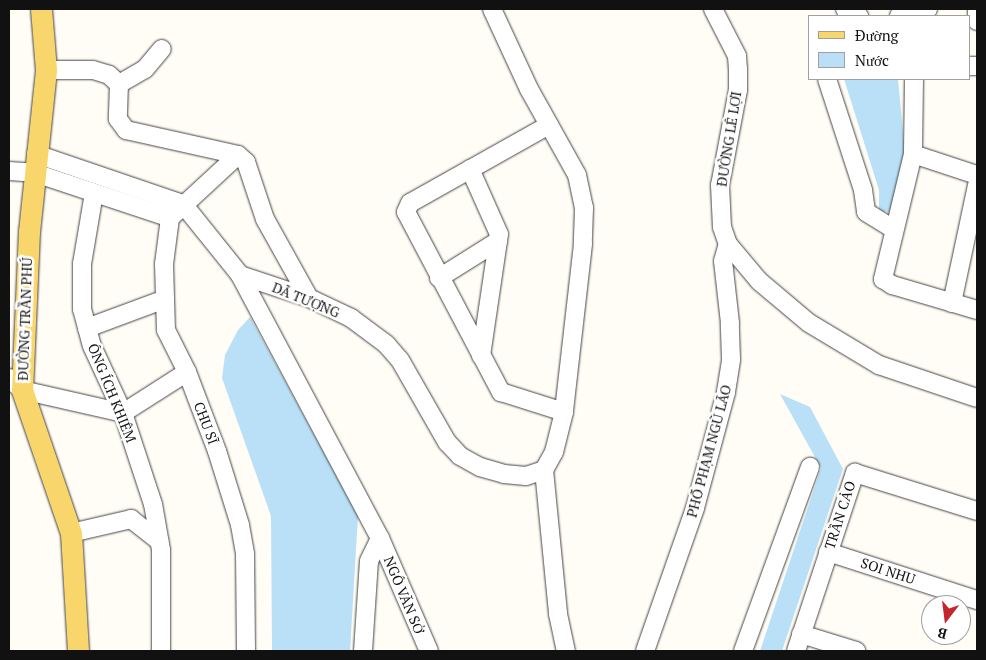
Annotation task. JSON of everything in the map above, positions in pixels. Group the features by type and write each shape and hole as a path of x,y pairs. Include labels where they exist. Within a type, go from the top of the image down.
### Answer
{"main road":[{"name":"ĐƯỜNG TRẦN PHÚ","path":"41,9 46,70 35,163 15,384 71,533 78,651"}],"street":[{"path":"492,9 549,125 577,175 584,208 564,412 554,452 544,470 558,614 566,651"},
{"name":"ĐƯỜNG LÊ LỢI","path":"713,9 727,33 738,68 738,90 720,185 722,227 728,244 759,281 808,323 879,365 977,398"},
{"path":"976,9 977,20"},
{"path":"119,84 145,68 162,49"},
{"path":"46,70 92,70 109,75 119,84"},
{"path":"827,80 863,190 866,212 893,229"},
{"path":"914,80 913,154 893,229 884,279 892,285 977,310"},
{"path":"119,84 117,113 120,125 126,130 238,155 246,162 265,219 309,298"},
{"path":"549,125 410,203 406,212 480,356 501,392 564,412"},
{"path":"913,154 977,175"},
{"path":"35,163 94,193 170,218 238,155"},
{"path":"9,171 35,163 183,204 240,275"},
{"path":"470,169 498,226 498,241 480,356"},
{"path":"952,302 977,185"},
{"name":"ÔNG ÍCH KHIÊM","path":"94,193 82,264 82,309 95,355 123,414 153,504 159,541 160,651"},
{"name":"CHU SĨ","path":"170,218 163,253 166,330 187,372 217,451 240,525 245,554 246,651"},
{"path":"439,278 498,241"},
{"name":"PHỐ PHẠM NGŨ LÃO","path":"640,650 695,508 726,392 731,358 730,323 723,261 728,244"},
{"name":"DÃ TƯỢNG","path":"240,275 309,298 351,318 386,344 400,360 447,442 460,456 480,467 504,474 526,476 544,470"},
{"name":"NGÔ VĂN SỞ","path":"240,275 380,538 429,651"},
{"path":"87,328 165,300"},
{"path":"15,384 123,414 187,372"},
{"path":"743,651 810,467"},
{"name":"TRẦN CẢO","path":"796,651 855,473 977,511"},
{"path":"71,533 131,519 159,541"},
{"path":"363,651 368,561 380,538"},
{"name":"SOI NHU","path":"828,552 977,600"},
{"path":"801,634 856,651"}],"water":[{"path":"844,80 898,80 905,153 892,212 879,211 879,190"},
{"path":"250,317 358,516 350,651 272,651 271,516 222,378 225,355 238,330"},
{"path":"780,394 810,407 843,469 782,651 760,651 821,468"}]}
